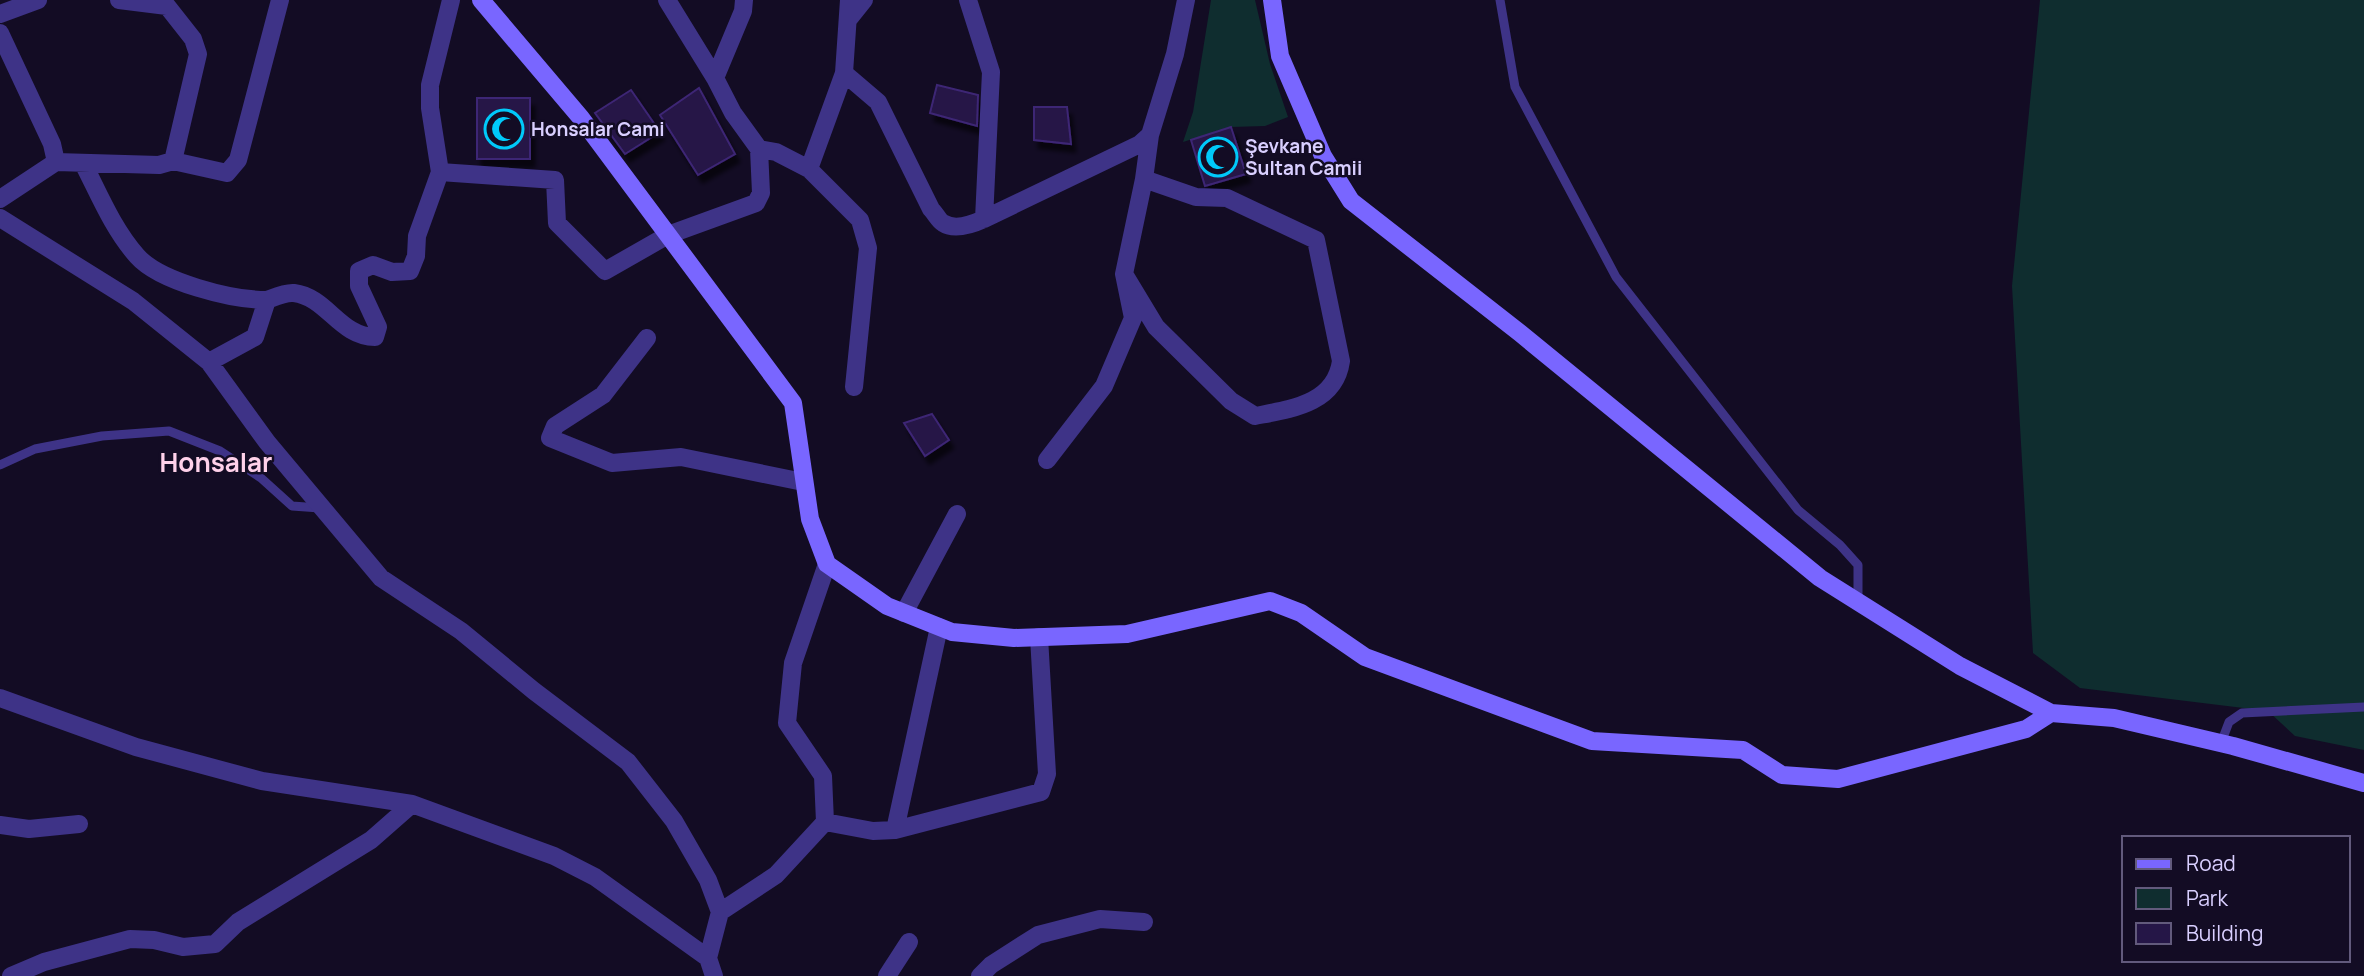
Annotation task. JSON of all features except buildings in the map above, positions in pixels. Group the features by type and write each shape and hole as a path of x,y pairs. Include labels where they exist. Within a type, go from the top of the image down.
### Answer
{"main road":[{"path":"481,0 581,118 793,403 810,519 827,564 887,606 951,632 1014,638 1127,634 1270,601 1301,613 1365,657 1592,741 1743,750 1782,775 1838,779 2026,729 2051,713"},
{"path":"1272,0 1280,56 1323,156 1351,201 1520,333 1811,571 1960,666 2051,713 2114,718 2364,783"}],"street":[{"path":"0,14 38,0"},
{"path":"119,0 167,6 193,39 198,54 173,161"},
{"path":"0,199 56,162 159,165 173,161 227,173 237,159 280,0"},
{"path":"83,163 120,233 139,258 171,278 210,292 252,300 267,300 292,292 312,299 346,329 364,337 375,337 378,327 359,286 359,271 373,265 392,272 410,271 416,256 417,236 440,172 430,108 430,85 451,0"},
{"path":"440,172 555,180 557,223 605,271 668,236 756,202 761,193 759,149 733,113 715,78 667,0"},
{"path":"715,78 743,11 744,0"},
{"path":"809,169 844,73 849,0"},
{"path":"848,20 864,0"},
{"path":"968,0 991,72 984,219"},
{"path":"1048,460 1104,386 1133,318 1124,274 1144,179 1150,135 1175,54 1186,0"},
{"path":"0,33 52,144 56,162"},
{"path":"844,73 878,102 931,209 944,224 970,225 984,219 1140,144 1150,135"},
{"path":"759,149 776,152 809,169 860,220 868,248 854,387"},
{"path":"1124,274 1156,327 1231,401 1255,416 1297,407 1319,398 1331,387 1339,374 1341,361 1316,240 1227,198 1196,197 1144,179"},
{"path":"0,218 133,301 209,362 267,442 381,578 461,631 534,691 628,762 674,821 708,880 720,912 708,958 714,976"},
{"path":"209,362 255,337 267,300"},
{"path":"647,338 603,395 555,426 550,438 612,463 681,457 803,482"},
{"path":"904,613 957,514"},
{"path":"720,912 776,875 825,822 823,776 787,723 793,663 827,564"},
{"path":"895,830 939,627"},
{"path":"825,822 873,831 895,830 1041,792 1047,775 1039,637"},
{"path":"2,697 136,747 262,781 412,804 554,856 595,877 708,958"},
{"path":"11,976 44,962 130,939 154,940 183,947 215,944 238,922 370,840 412,804"},
{"path":"0,825 29,829 79,824"},
{"path":"980,976 991,965 1038,935 1100,919 1144,922"},
{"path":"887,976 909,942"}],"lane":[{"path":"1500,0 1515,88 1616,277 1798,510 1840,545 1858,565 1858,602"},
{"path":"0,465 35,449 102,436 169,431 220,451 261,478 292,506 324,508"},
{"path":"2221,744 2229,722 2242,713 2364,707"}],"green space":[{"path":"1211,0 1255,0 1270,64 1288,117 1265,126 1231,127 1183,142 1193,112"},
{"path":"2040,0 2364,0 2364,750 2295,736 2268,711 2080,688 2033,653 2012,286"}],"place":[{"name":"Honsalar Cami","path":"504,129"},
{"name":"Şevkane Sultan Camii","path":"1218,157"}],"district":[{"name":"Honsalar","path":"216,463"}]}
